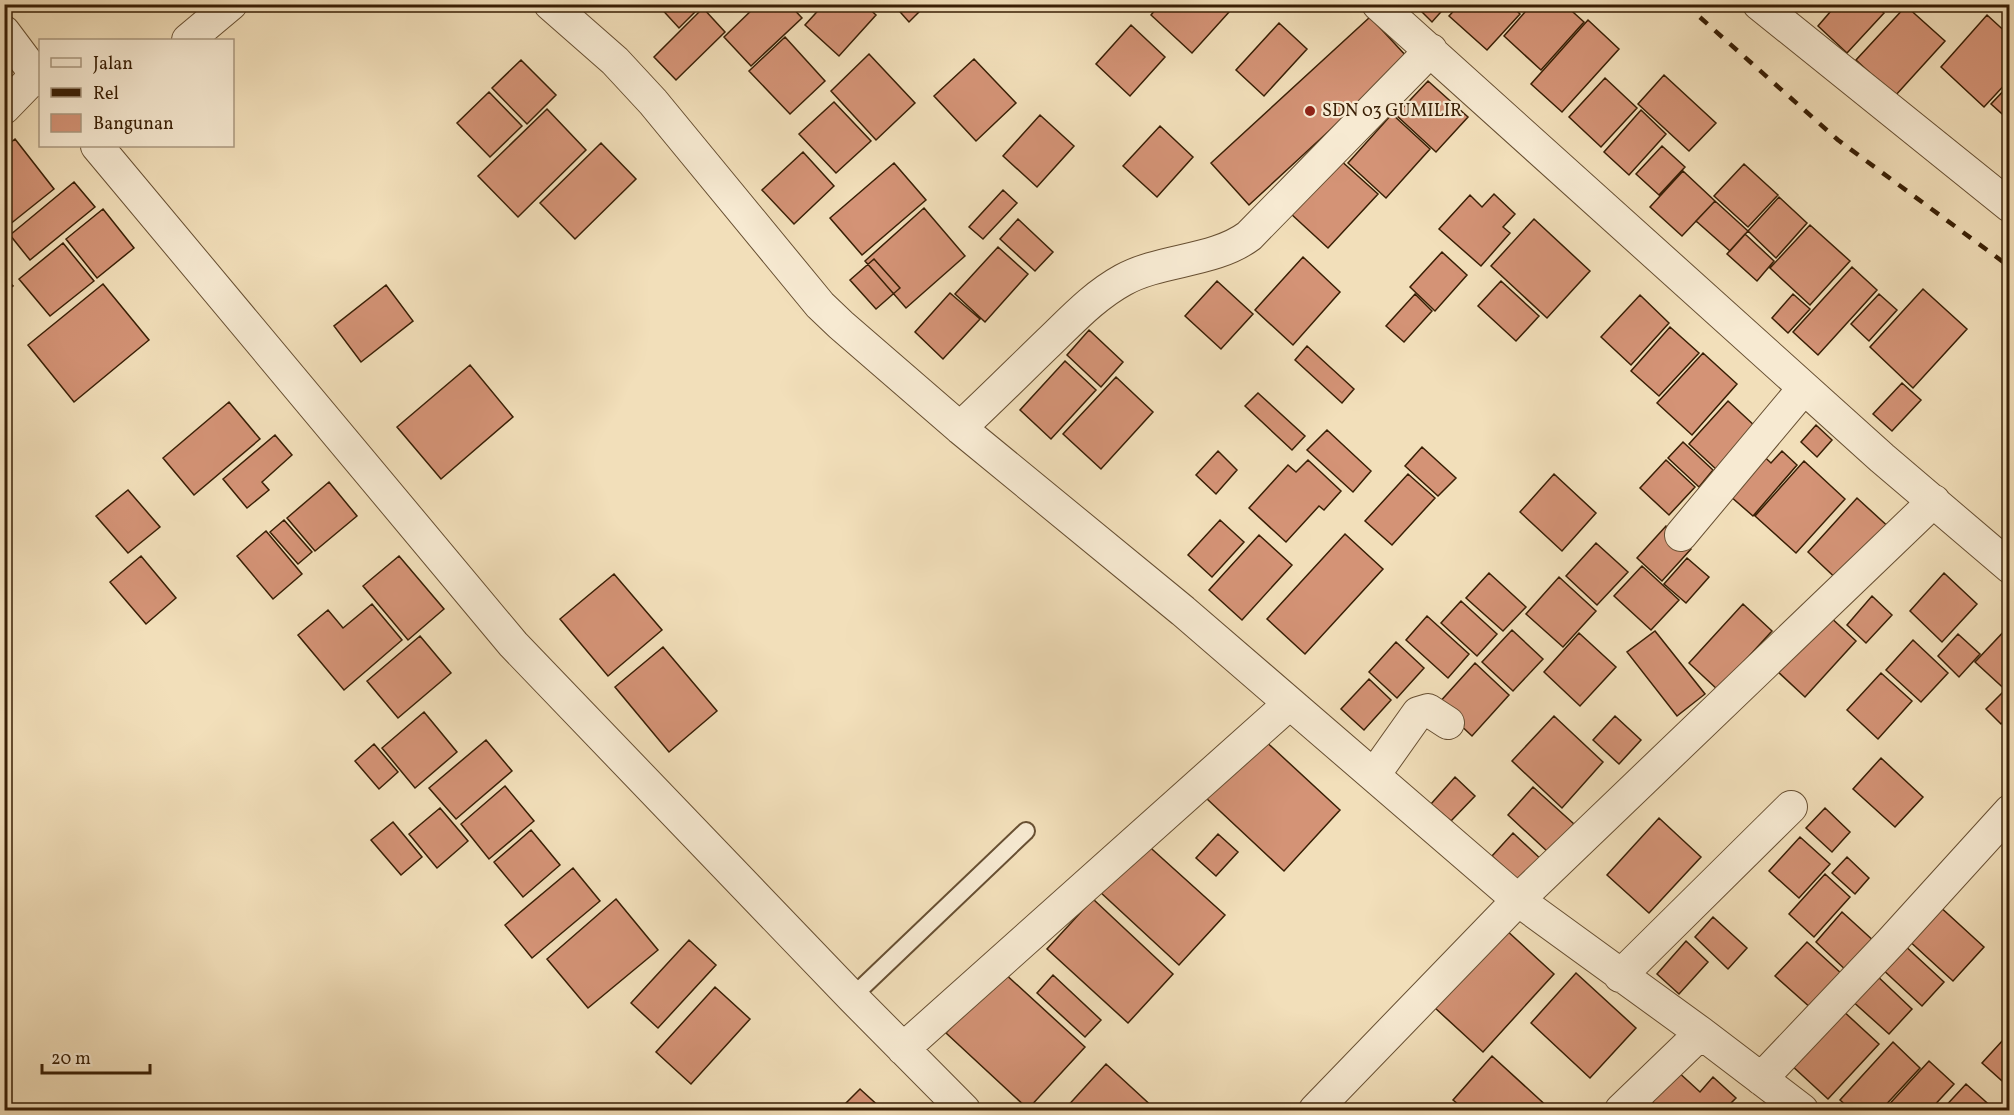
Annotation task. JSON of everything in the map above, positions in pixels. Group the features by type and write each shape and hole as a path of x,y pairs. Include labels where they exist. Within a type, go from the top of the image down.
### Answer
{"street":[{"path":"189,39 231,4"},
{"path":"550,4 615,61 653,102 820,305 841,325 960,428 1183,611 1518,900 1701,1033 1802,1110"},
{"path":"1378,4 1882,458 2010,567"},
{"path":"1759,4 2010,206"},
{"path":"4,32 38,77 4,108"},
{"path":"960,428 1096,297 1126,278 1233,246 1249,236 1431,50"},
{"path":"98,147 513,644 903,1049 947,1104"},
{"path":"1681,535 1804,388"},
{"path":"1315,1110 1518,900 1934,501"},
{"path":"903,1049 1290,704"},
{"path":"1374,775 1418,713 1428,710 1448,723"},
{"path":"1620,976 1791,807"},
{"path":"1761,1079 1891,942 2010,811"},
{"path":"1621,1110 1701,1033"}],"lane":[{"path":"852,997 1026,831"}],"building":[{"path":"657,4 703,4 679,28"},
{"path":"758,4 789,4 802,18 751,66 724,37"},
{"path":"824,4 864,4 876,15 839,56 805,25"},
{"path":"893,4 927,4 909,22"},
{"path":"1120,4 1132,4 1127,10"},
{"path":"1160,4 1224,4 1230,11 1192,53 1151,15"},
{"path":"1414,4 1448,4 1432,22"},
{"path":"1460,4 1510,4 1520,14 1487,50 1449,16"},
{"path":"1532,4 1564,4 1584,22 1541,70 1504,36"},
{"path":"1837,4 1874,4 1884,13 1847,53 1818,26"},
{"path":"1906,6 1945,41 1895,96 1856,60"},
{"path":"703,8 725,32 676,80 654,57"},
{"path":"1987,15 2010,36 2010,79 1984,107 1941,67"},
{"name":"SDN 03 GUMILIR","path":"1370,17 1408,58 1249,205 1211,163"},
{"path":"1588,20 1619,49 1562,112 1531,84"},
{"path":"1279,23 1307,49 1264,96 1236,70"},
{"path":"1131,25 1165,57 1130,96 1096,64"},
{"path":"785,37 825,81 790,114 749,71"},
{"path":"869,54 915,103 876,140 831,91"},
{"path":"974,59 1016,103 976,141 934,96"},
{"path":"521,60 556,95 527,124 492,88"},
{"path":"1664,75 1716,123 1689,151 1638,104"},
{"path":"1605,78 1637,108 1601,147 1569,117"},
{"path":"1428,81 1468,117 1436,152 1396,115"},
{"path":"2010,84 2010,121 1991,104"},
{"path":"489,92 522,126 490,157 457,123"},
{"path":"834,102 871,141 836,173 799,134"},
{"path":"547,109 586,150 518,217 478,176"},
{"path":"1641,110 1666,134 1629,175 1604,152"},
{"path":"1392,114 1430,149 1386,198 1348,163"},
{"path":"1040,115 1074,146 1037,187 1003,156"},
{"path":"1160,126 1193,157 1157,197 1123,166"},
{"path":"15,139 54,189 4,229 4,148"},
{"path":"601,143 636,179 575,239 540,203"},
{"path":"1662,146 1685,167 1659,195 1636,174"},
{"path":"803,152 834,186 794,224 762,190"},
{"path":"1339,159 1378,194 1328,248 1290,213"},
{"path":"894,163 926,200 862,255 830,218"},
{"path":"1744,164 1778,195 1748,227 1714,196"},
{"path":"1683,171 1715,201 1682,236 1650,207"},
{"path":"74,182 95,207 30,260 10,235"},
{"path":"1003,190 1017,203 983,239 969,227"},
{"path":"1494,194 1515,214 1503,227 1510,233 1481,266 1439,229 1470,195 1482,207"},
{"path":"1779,197 1807,223 1776,258 1748,231"},
{"path":"1715,201 1748,231 1730,251 1696,221"},
{"path":"924,208 965,256 906,308 865,261"},
{"path":"103,209 134,248 97,278 66,239"},
{"path":"1018,219 1053,252 1035,271 1000,239"},
{"path":"1534,219 1590,271 1547,318 1491,266"},
{"path":"1810,225 1850,261 1810,305 1770,268"},
{"path":"1745,234 1774,261 1757,281 1727,254"},
{"path":"63,243 94,281 50,316 19,279"},
{"path":"998,247 1028,274 985,322 955,294"},
{"path":"1442,252 1467,275 1435,311 1410,287"},
{"path":"1303,257 1340,292 1293,345 1255,310"},
{"path":"874,259 900,288 876,309 850,280"},
{"path":"1852,267 1877,290 1818,355 1793,332"},
{"path":"4,276 13,286 4,293"},
{"path":"1217,281 1253,314 1221,349 1185,316"},
{"path":"1501,281 1539,316 1516,341 1478,306"},
{"path":"103,284 149,340 74,402 28,345"},
{"path":"386,285 413,321 361,362 334,326"},
{"path":"1923,289 1967,329 1913,388 1870,347"},
{"path":"950,293 980,319 943,359 915,332"},
{"path":"1415,294 1432,311 1404,342 1386,326"},
{"path":"1793,294 1810,309 1788,333 1772,318"},
{"path":"1879,294 1897,310 1869,341 1851,324"},
{"path":"1640,295 1669,323 1631,365 1601,337"},
{"path":"1670,327 1699,353 1659,396 1631,371"},
{"path":"1089,330 1123,362 1101,387 1067,355"},
{"path":"1307,346 1354,389 1342,403 1295,360"},
{"path":"1703,353 1737,384 1692,435 1657,403"},
{"path":"1065,361 1096,390 1051,439 1020,410"},
{"path":"470,365 513,417 441,479 397,427"},
{"path":"1116,377 1153,412 1101,469 1063,434"},
{"path":"1902,383 1921,400 1892,431 1873,414"},
{"path":"1258,393 1305,436 1292,450 1245,406"},
{"path":"1728,401 1756,427 1717,470 1689,444"},
{"path":"229,402 260,439 194,495 163,458"},
{"path":"1816,425 1832,440 1817,457 1801,442"},
{"path":"1327,430 1371,471 1353,492 1307,450"},
{"path":"275,435 292,455 262,482 269,490 247,508 223,479"},
{"path":"1683,442 1713,470 1699,487 1668,458"},
{"path":"1422,447 1456,478 1438,496 1405,466"},
{"path":"1757,450 1771,463 1782,451 1797,465 1753,516 1722,489"},
{"path":"1218,451 1237,470 1216,494 1196,475"},
{"path":"1308,460 1341,491 1324,510 1319,506 1286,542 1249,508 1288,465 1296,472"},
{"path":"1666,460 1695,487 1669,515 1640,488"},
{"path":"1804,461 1845,499 1796,553 1755,516"},
{"path":"1408,474 1435,498 1392,545 1365,521"},
{"path":"1554,474 1596,513 1562,551 1520,512"},
{"path":"329,482 357,516 315,551 287,518"},
{"path":"128,490 160,527 128,553 96,516"},
{"path":"1857,498 1893,531 1843,585 1808,552"},
{"path":"284,520 312,552 298,564 270,532"},
{"path":"1220,520 1244,542 1212,577 1188,555"},
{"path":"1666,526 1691,549 1662,581 1637,558"},
{"path":"266,531 302,574 273,599 237,556"},
{"path":"1345,534 1383,569 1305,654 1267,619"},
{"path":"1259,535 1292,565 1242,620 1209,590"},
{"path":"1596,543 1628,572 1597,605 1566,576"},
{"path":"141,556 176,598 146,624 110,582"},
{"path":"399,556 444,609 408,640 363,586"},
{"path":"1687,558 1709,577 1686,603 1664,584"},
{"path":"1642,566 1679,600 1651,630 1614,596"},
{"path":"1489,573 1526,607 1503,631 1466,598"},
{"path":"1944,573 1977,604 1942,642 1910,611"},
{"path":"614,574 662,630 608,676 560,619"},
{"path":"1559,577 1596,611 1563,647 1526,614"},
{"path":"1872,596 1892,615 1866,643 1847,625"},
{"path":"1461,601 1497,634 1477,656 1441,623"},
{"path":"372,604 402,640 344,690 298,635 328,610 343,628"},
{"path":"1743,604 1772,631 1718,690 1689,663"},
{"path":"1827,614 1856,641 1805,697 1776,670"},
{"path":"1427,616 1469,654 1448,678 1406,640"},
{"path":"2010,625 2010,694 1975,662"},
{"path":"1512,630 1543,659 1513,691 1482,662"},
{"path":"1655,631 1705,694 1677,716 1627,652"},
{"path":"1579,633 1616,667 1580,706 1544,672"},
{"path":"1958,634 1980,654 1959,677 1938,656"},
{"path":"420,636 451,673 398,718 367,681"},
{"path":"1913,640 1948,673 1921,702 1886,670"},
{"path":"1396,642 1424,668 1397,698 1369,672"},
{"path":"663,647 717,711 669,752 615,687"},
{"path":"1475,663 1509,695 1472,736 1438,704"},
{"path":"1881,673 1912,701 1878,739 1847,710"},
{"path":"1369,679 1391,700 1364,730 1341,709"},
{"path":"2002,693 2010,700 2010,715 2001,724 1986,709"},
{"path":"424,712 457,752 415,788 382,748"},
{"path":"1554,716 1603,762 1562,808 1512,761"},
{"path":"1615,716 1641,740 1619,764 1593,740"},
{"path":"1261,737 1340,810 1284,871 1206,798"},
{"path":"486,740 512,771 456,819 429,788"},
{"path":"374,744 398,772 379,789 355,761"},
{"path":"1881,758 1923,797 1895,827 1853,789"},
{"path":"1455,777 1475,796 1451,821 1431,804"},
{"path":"505,786 534,821 489,859 461,824"},
{"path":"1533,787 1574,824 1548,852 1508,815"},
{"path":"440,808 468,841 437,868 409,834"},
{"path":"1825,808 1850,832 1832,852 1806,828"},
{"path":"1659,818 1701,857 1649,913 1607,875"},
{"path":"393,822 422,857 401,875 371,840"},
{"path":"531,830 560,865 523,897 494,862"},
{"path":"1513,833 1544,862 1523,885 1492,856"},
{"path":"1218,834 1238,852 1216,876 1196,858"},
{"path":"1800,837 1830,864 1799,898 1769,871"},
{"path":"1143,841 1225,915 1179,965 1099,891"},
{"path":"1847,857 1869,878 1855,894 1832,873"},
{"path":"573,868 600,901 532,958 505,925"},
{"path":"1825,874 1850,897 1814,937 1789,914"},
{"path":"616,899 658,950 588,1008 547,959"},
{"path":"1093,899 1173,974 1128,1023 1047,949"},
{"path":"1937,904 1984,947 1953,981 1906,938"},
{"path":"1842,912 1876,943 1849,973 1816,942"},
{"path":"1713,917 1747,948 1728,969 1695,937"},
{"path":"1505,929 1554,974 1483,1052 1434,1007"},
{"path":"689,940 716,965 658,1028 631,1003"},
{"path":"1686,941 1708,962 1679,994 1657,974"},
{"path":"1807,942 1843,975 1812,1009 1775,976"},
{"path":"1902,943 1944,982 1922,1006 1880,967"},
{"path":"1002,971 1085,1047 1028,1109 946,1033"},
{"path":"1576,973 1636,1028 1590,1078 1531,1023"},
{"path":"1874,973 1912,1009 1889,1034 1850,999"},
{"path":"1053,975 1101,1020 1085,1037 1037,993"},
{"path":"715,987 750,1019 691,1084 656,1052"},
{"path":"1841,1009 1879,1044 1828,1099 1790,1064"},
{"path":"2010,1027 2010,1040 2003,1034"},
{"path":"2003,1040 2010,1046 2010,1088 1982,1063"},
{"path":"1893,1042 1920,1068 1881,1110 1851,1110 1840,1100"},
{"path":"1492,1056 1551,1110 1465,1110 1453,1100"},
{"path":"1929,1061 1954,1084 1930,1110 1884,1110"},
{"path":"1106,1064 1156,1110 1064,1110"},
{"path":"1676,1070 1700,1092 1713,1077 1736,1098 1724,1110 1661,1110 1649,1099"},
{"path":"1966,1084 1995,1110 1942,1110"},
{"path":"860,1089 883,1110 839,1110"},
{"path":"1736,1105 1742,1110 1730,1110"}],"railway":[{"path":"1685,4 1838,140 2010,267"}],"place":[{"name":"SDN 03 GUMILIR","path":"1310,111"}]}
